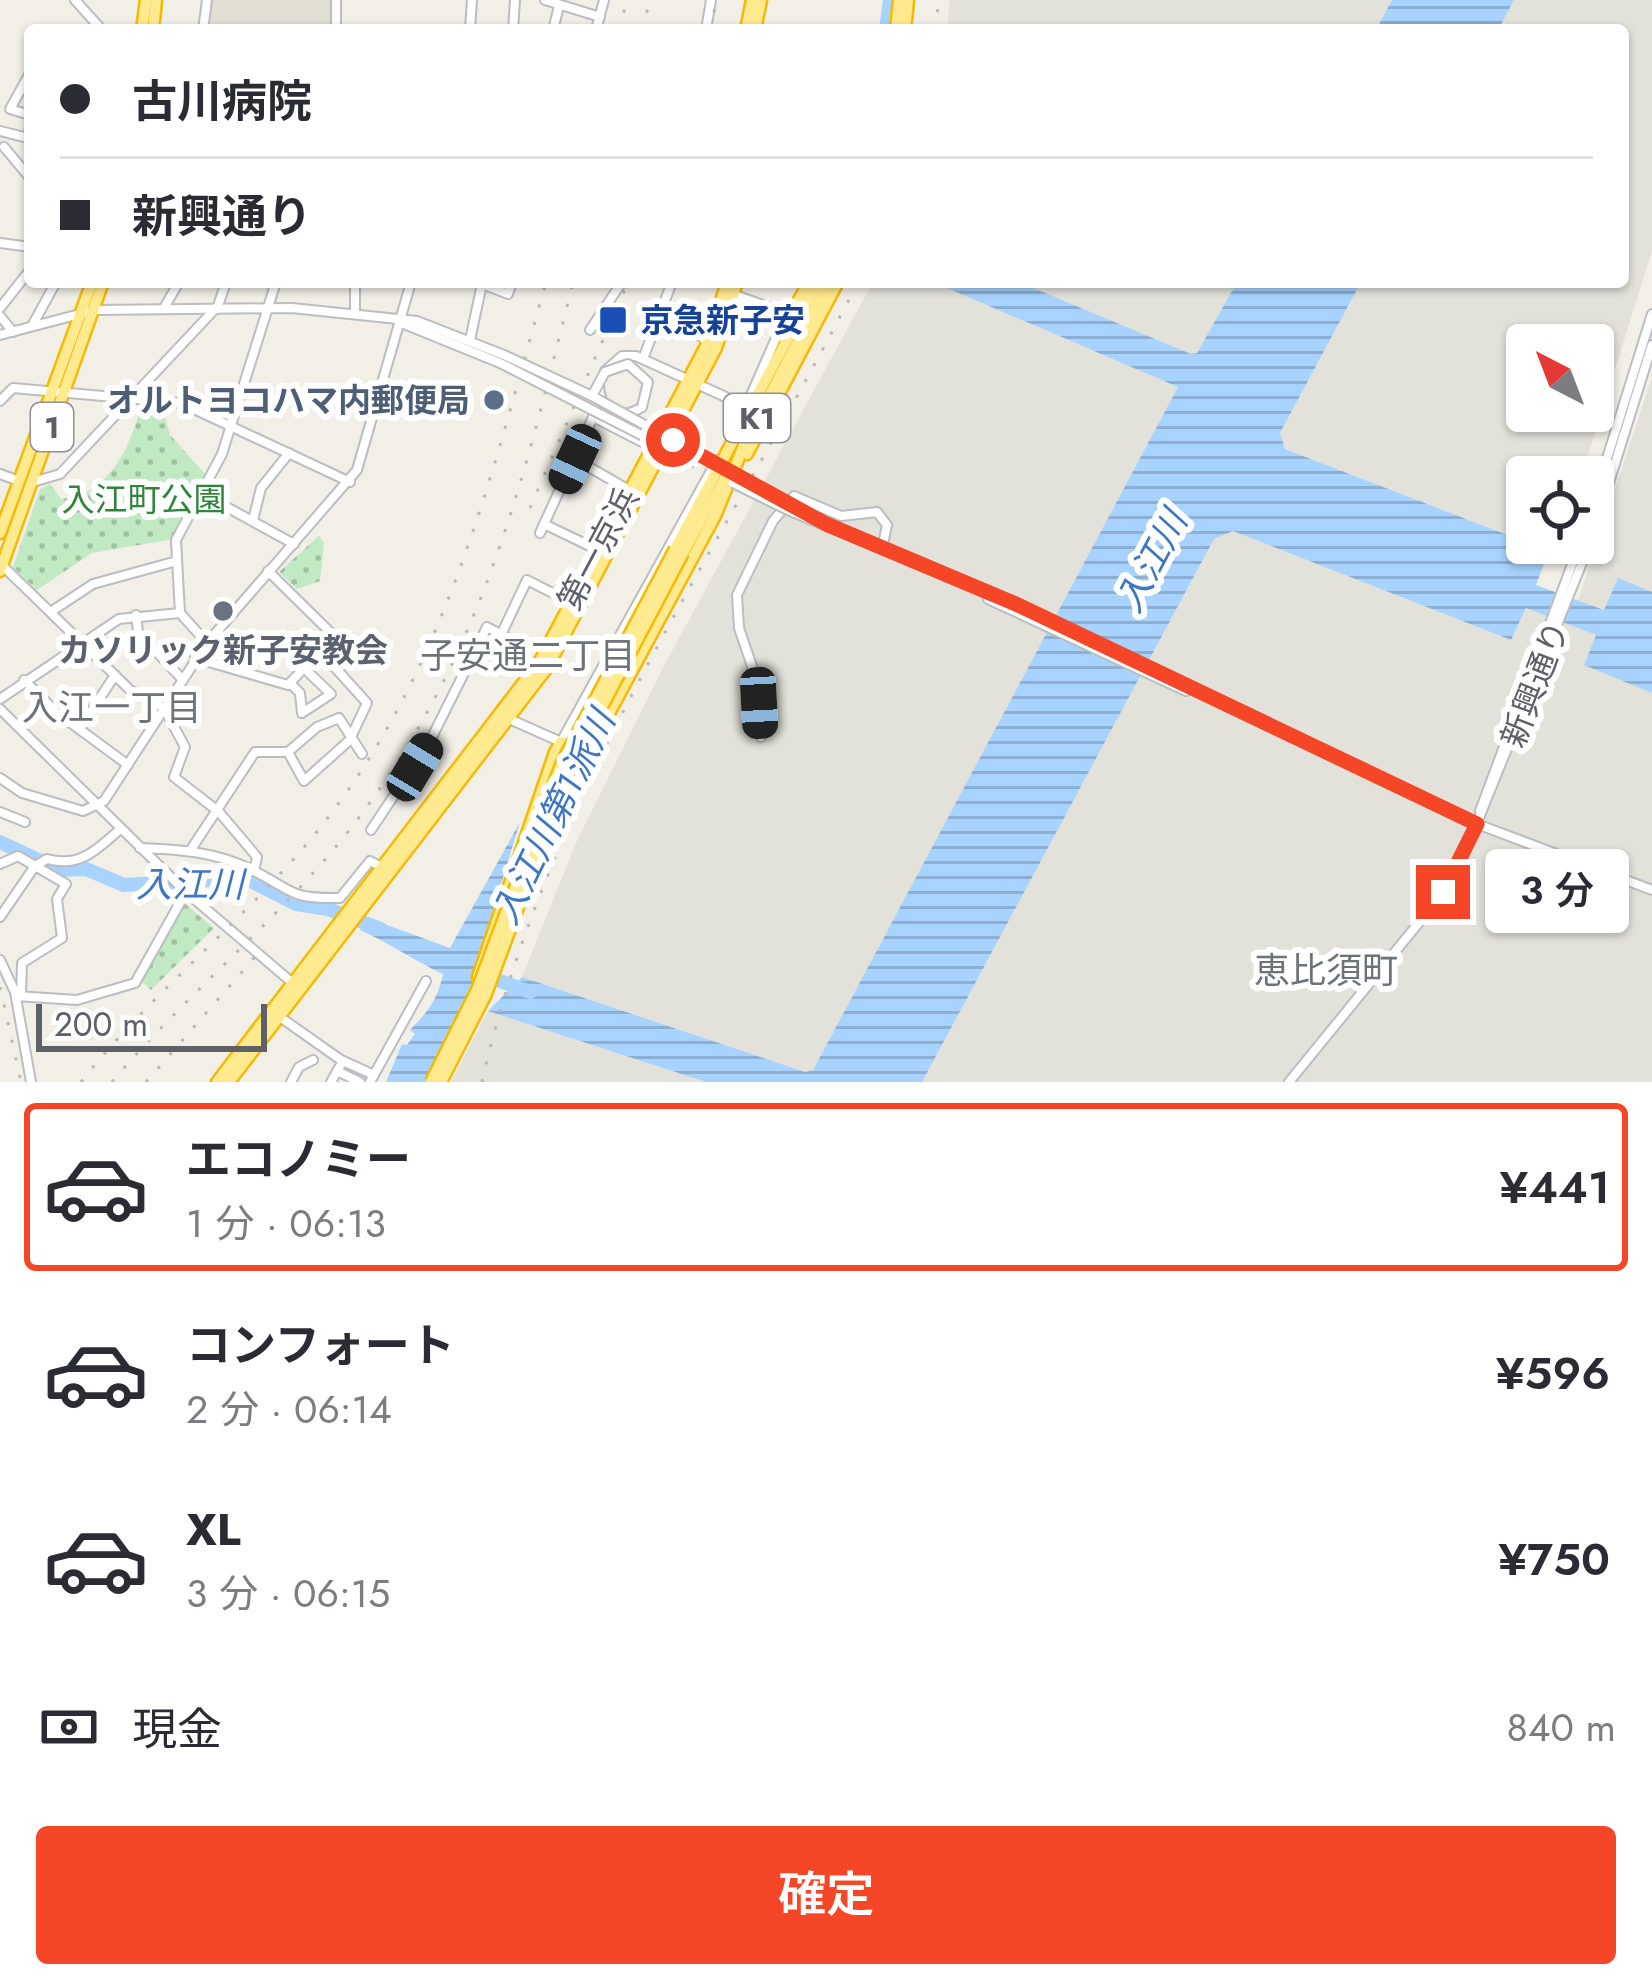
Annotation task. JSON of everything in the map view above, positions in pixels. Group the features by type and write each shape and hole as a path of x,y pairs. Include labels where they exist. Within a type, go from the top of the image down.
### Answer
{"highway":[{"name":"1","path":"1,568 90,288"},
{"name":"1","path":"58,392 101,288"},
{"name":"第一京浜","path":"354,911 380,866 547,668 598,550 680,395 694,379 731,288"},
{"name":"第一京浜","path":"575,604 694,379 731,288"},
{"path":"783,328 805,288"},
{"name":"K1","path":"431,1082 469,1010 562,762 815,288"},
{"name":"K1","path":"441,1082 486,994 549,818 600,708 826,288"},
{"path":"735,478 835,288"},
{"path":"774,309 790,308 800,297"},
{"path":"469,1010 494,920 558,747 581,749 591,744 715,516 747,438"},
{"path":"549,818 680,576 717,468"},
{"name":"1","path":"0,533 27,482"},
{"name":"第一京浜","path":"217,1082 505,717"},
{"name":"第一京浜","path":"230,1082 280,1017 296,986"}],"street":[{"path":"75,0 97,24"},
{"path":"545,0 600,17"},
{"path":"598,24 604,0"},
{"path":"554,24 559,6"},
{"path":"24,84 10,109 24,113"},
{"path":"4,147 24,171"},
{"path":"16,162 24,165"},
{"path":"13,332 0,312 24,278"},
{"path":"32,327 53,288"},
{"path":"163,310 176,288"},
{"path":"0,473 27,482 60,474 216,309 224,288"},
{"path":"207,643 180,613 176,541 230,427 273,288"},
{"path":"355,314 356,288"},
{"path":"0,778 22,793 83,811 98,808 195,658 350,482 370,429 409,288"},
{"path":"470,340 479,288"},
{"path":"590,329 618,288"},
{"path":"643,359 670,288"},
{"path":"505,717 558,747 703,482 727,451 783,328 774,309 733,288"},
{"path":"663,308 708,342"},
{"path":"0,334 95,310 263,309 417,321 470,340 696,463 717,468"},
{"path":"1608,456 1652,314"},
{"path":"397,321 592,396 735,478 866,543 1477,824 1652,890"},
{"path":"1614,467 1652,345"},
{"path":"592,396 602,377 605,373 628,364 646,378 646,402 623,415 606,408 598,391 601,378 609,365 628,355 694,379 741,404"},
{"path":"668,369 680,395"},
{"path":"0,401 14,388 181,403 350,482"},
{"path":"598,550 542,529 593,417 652,447"},
{"path":"253,520 261,488 289,453"},
{"path":"575,459 629,490"},
{"path":"696,463 703,482"},
{"path":"202,493 294,544"},
{"path":"761,736 758,687 739,628 737,595 783,505 800,496 841,516 877,512 887,525 882,549"},
{"path":"52,611 93,584 177,561"},
{"name":"新興通り","path":"1566,593 1574,564"},
{"name":"新興通り","path":"1289,1082 1443,892 1477,824 1580,564"},
{"path":"1,568 115,675 164,708 185,747 174,777 219,812 251,846 257,857 254,871"},
{"path":"268,571 334,636 290,683"},
{"path":"501,634 527,580 575,604"},
{"path":"0,699 119,619 180,613"},
{"path":"136,615 138,632 182,679"},
{"path":"371,830 430,743 487,627 514,641"},
{"path":"288,752 304,781 351,737 367,703 320,651"},
{"path":"195,658 290,683 300,693 302,713 331,694 304,668"},
{"path":"81,727 115,675"},
{"path":"24,680 128,765"},
{"path":"0,709 138,848 296,986"},
{"path":"189,852 255,752 288,752 317,727 339,718 362,754"},
{"path":"0,812 25,822"},
{"path":"0,917 35,866 47,859 62,863 82,859 119,830"},
{"path":"138,848 189,852 254,871 286,893 319,900 340,898 370,861 380,866"},
{"path":"0,864 18,856 66,884 56,899 62,938 22,963 18,996 31,1082"},
{"path":"18,996 77,1000 135,983 182,889"},
{"path":"0,959 18,996"},
{"path":"280,1017 372,1078 426,981"},
{"path":"292,1082 299,1066 314,1060"},
{"path":"331,1082 343,1061"},
{"path":"337,1071 360,1082"}],"shaded area":[{"path":"209,0 331,0 331,24 207,24"},
{"path":"950,0 1392,0 1379,24 948,24"},
{"path":"1514,0 1652,0 1652,251 1614,372 1614,324 1506,324 1506,432 1595,432 1588,456 1506,456 1506,534 1285,449 1280,433 1358,288 1629,288 1629,24 1501,24"},
{"path":"870,288 947,288 1178,387 813,1070 806,1073 522,977 576,843 665,664"},
{"path":"1033,288 1234,288 1197,354"},
{"path":"1652,377 1652,592 1618,578 1605,610 1578,601 1590,564 1614,564 1614,492"},
{"path":"1233,531 1512,639 1526,608 1596,635 1585,665 1652,693 1652,1082 922,1082 1214,539"},
{"path":"488,1011 510,1017 706,1082 451,1082"}],"green space":[{"name":"入江町公園","path":"141,405 162,406 170,435 206,475 174,539 92,553 37,590 13,567 40,489 50,484 61,499 92,489 116,466"},
{"path":"319,536 324,543 320,581 297,589 279,572"},
{"path":"183,902 214,928 151,990 140,980"}],"water":[{"path":"1392,0 1514,0 1501,24 1379,24"},
{"path":"947,288 1033,288 1191,354 1197,353 1234,288 1358,288 1280,433 1285,449 1506,534 1506,564 1544,564 1536,585 1604,610 1618,578 1652,592 1652,693 1584,665 1596,635 1526,608 1511,640 1233,531 1214,539 922,1082 706,1082 488,1011 522,977 805,1072 813,1070 1178,387"},
{"path":"520,822 477,963 492,1000 444,1082 386,1082 402,1044 407,1045 415,1034 410,1030 434,999 443,974 360,930 368,918 450,948"}],"waterway":[{"name":"入江川第1派川","path":"887,24 890,0"},
{"name":"入江川","path":"0,842 60,870 86,869 124,885 245,878 296,904 328,909 381,929"},
{"name":"入江川","path":"484,975 530,992"}],"railway":[{"path":"621,24 627,0"},
{"path":"644,24 650,0"},
{"path":"712,24 716,0"},
{"path":"936,24 939,0"},
{"path":"81,1082 139,1016 295,858 366,763 403,699 461,565 544,288"},
{"path":"112,1082 339,843 427,712 461,645 513,506 571,288"},
{"path":"530,508 625,288"},
{"path":"482,1082 512,974 550,870 595,769 855,288"},
{"path":"146,1082 261,950"},
{"path":"0,987 21,1082"}],"place":[{"name":"京急新子安","path":"613,320"},
{"name":"オルトヨコハマ内郵便局","path":"494,400"},
{"name":"カソリック新子安教会","path":"223,611"}],"district":[{"name":"子安通二丁目","path":"528,655"},
{"name":"入江一丁目","path":"112,707"},
{"name":"恵比須町","path":"1326,970"}],"route":[{"path":"673,440 826,524 971,589 1016,604 1477,824 1443,892"}]}
